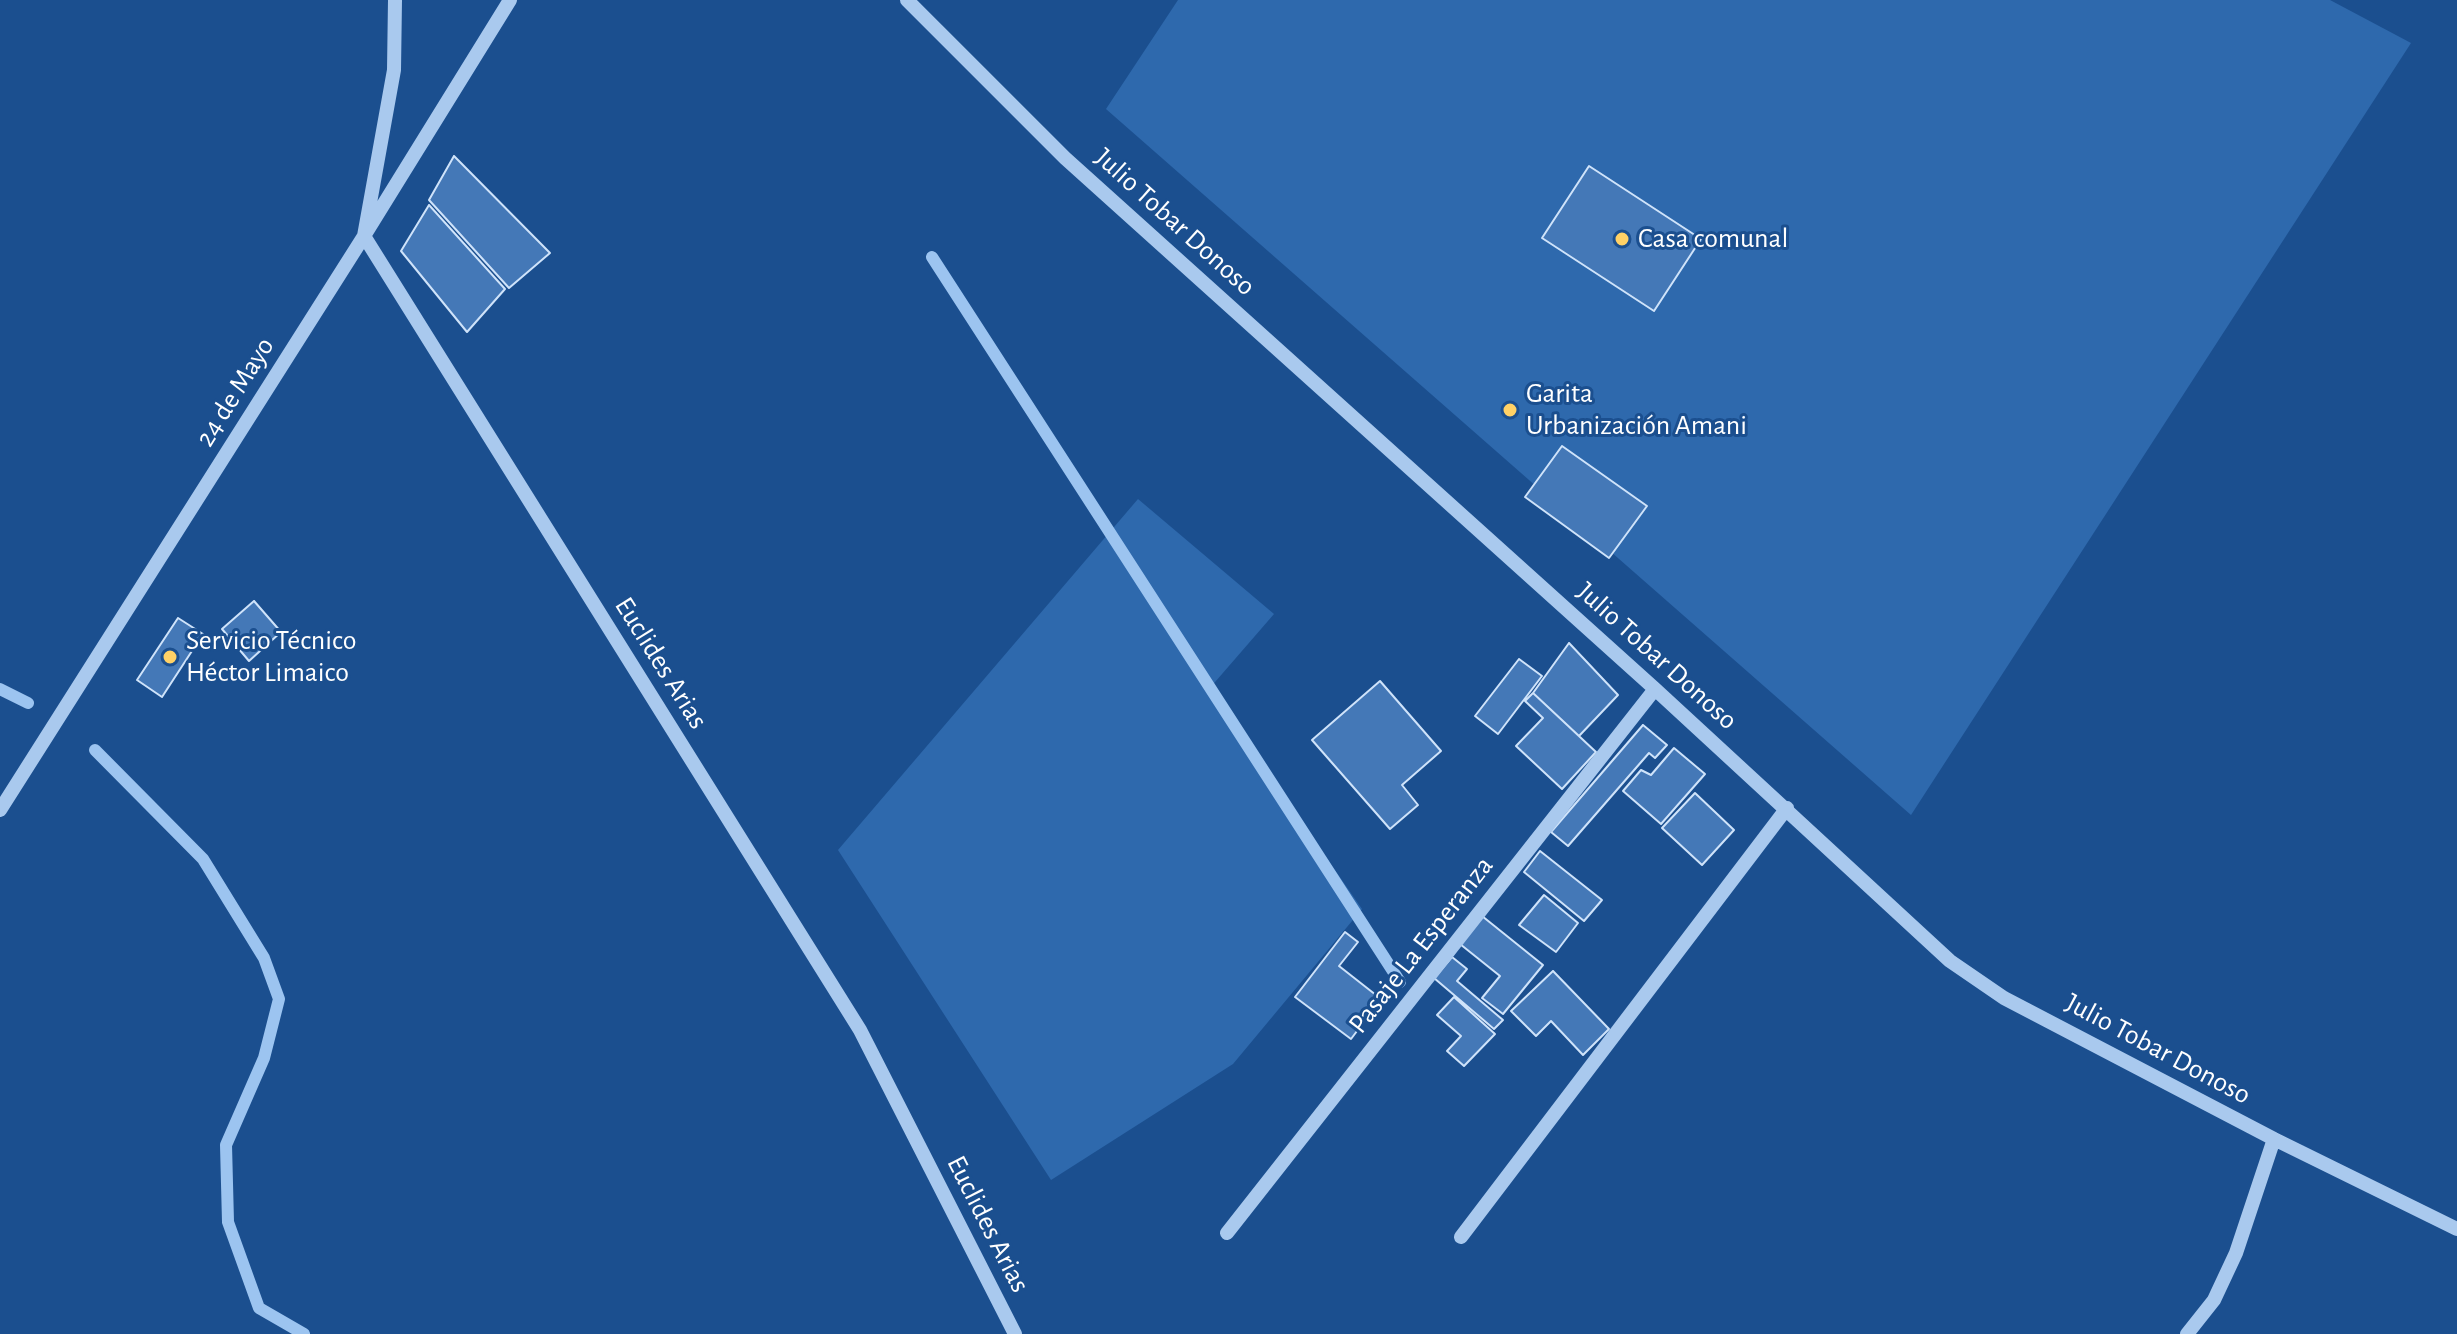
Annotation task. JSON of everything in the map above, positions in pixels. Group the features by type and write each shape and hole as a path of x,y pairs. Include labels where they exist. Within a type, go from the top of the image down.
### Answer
{"street":[{"path":"364,236 394,70 395,0"},
{"name":"24 de Mayo","path":"0,809 510,0"},
{"name":"Julio Tobar Donoso","path":"907,0 1065,158 1787,808 1950,961 2004,998 2274,1139 2457,1229"},
{"name":"Euclides Arias","path":"364,236 860,1030 1015,1334"},
{"name":"Pasaje La Esperanza","path":"1227,1233 1655,689"},
{"path":"1461,1237 1787,808"},
{"path":"2187,1334 2214,1300 2236,1253 2274,1139"}],"shaded area":[{"path":"1178,0 2330,0 2411,43 1911,815 1106,109"},
{"path":"1138,499 1274,614 1209,689 1362,909 1233,1064 1051,1180 838,850"}],"building":[{"path":"454,156 550,253 509,288 429,200"},
{"name":"Casa comunal","path":"1589,166 1701,239 1654,311 1542,238"},
{"path":"429,205 505,289 467,332 401,251"},
{"path":"1562,446 1647,506 1609,558 1525,497"},
{"path":"254,601 281,632 249,661 222,629"},
{"name":"Servicio Técnico Héctor Limaico","path":"178,618 203,634 162,697 137,680"},
{"path":"1569,643 1618,695 1579,736 1533,693"},
{"path":"1519,659 1542,676 1498,734 1475,716"},
{"path":"1380,681 1441,751 1402,785 1418,805 1390,829 1312,740"},
{"path":"1533,693 1596,752 1562,789 1516,746 1543,718 1525,701"},
{"path":"1643,725 1667,745 1655,758 1649,753 1568,846 1551,832"},
{"path":"1674,748 1705,774 1661,824 1623,791 1641,770 1651,775"},
{"path":"1695,793 1734,830 1702,865 1662,828"},
{"path":"1540,851 1602,900 1584,921 1524,872"},
{"path":"1544,895 1578,923 1556,952 1519,925"},
{"path":"1482,916 1543,965 1503,1014 1482,998 1500,976 1460,944"},
{"path":"1345,932 1358,942 1339,966 1381,999 1351,1039 1295,997"},
{"path":"1452,957 1467,969 1457,981 1503,1020 1494,1029 1434,978"},
{"path":"1553,971 1609,1029 1583,1055 1551,1021 1536,1036 1511,1011"},
{"path":"1454,997 1495,1034 1464,1066 1447,1051 1461,1036 1437,1015"}],"waterway":[{"path":"932,257 1400,982"},
{"path":"0,689 28,703"},
{"path":"95,750 203,859 264,958 279,999 264,1058 226,1145 228,1222 259,1308 304,1334"}],"place":[{"name":"Casa comunal","path":"1622,239"},
{"name":"Garita Urbanización Amani","path":"1510,410"},
{"name":"Servicio Técnico Héctor Limaico","path":"170,657"}]}
